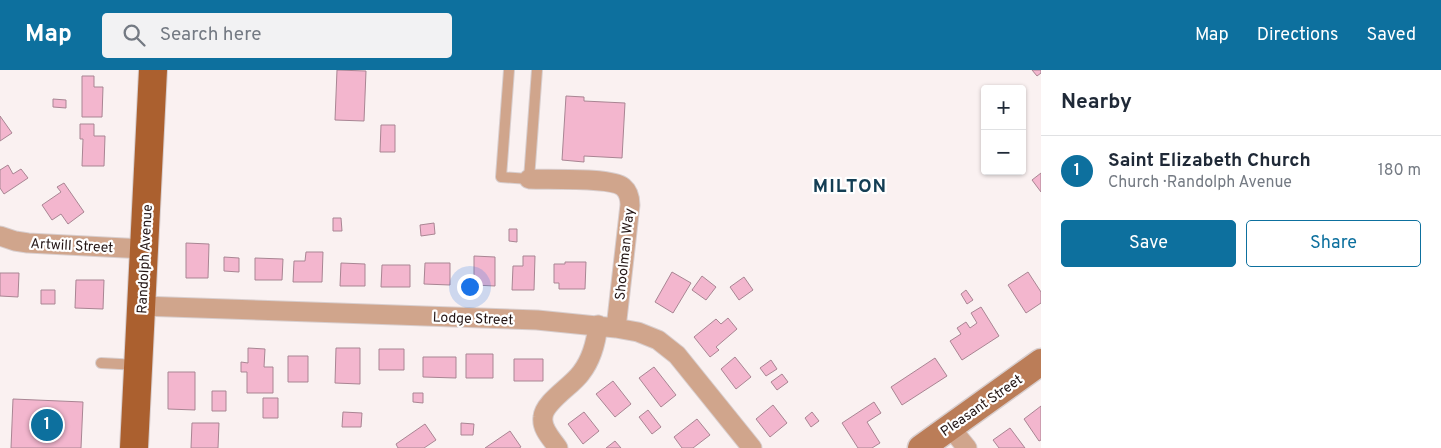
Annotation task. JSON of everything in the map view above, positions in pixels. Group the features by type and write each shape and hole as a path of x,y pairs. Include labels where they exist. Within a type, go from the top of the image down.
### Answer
{"main road":[{"name":"Randolph Avenue","path":"134,448 153,70"}],"street":[{"name":"Shoolman Way","path":"529,179 608,182 622,186 628,193 630,205 607,327"},
{"name":"Artwill Street","path":"0,236 28,243 144,249"},
{"name":"Lodge Street","path":"141,306 538,320 607,327 649,335 668,346 677,354 752,448"},
{"path":"558,448 545,428 544,412 574,382 586,366 607,327"},
{"name":"Pleasant Street","path":"921,448 1041,362"},
{"path":"950,427 967,448"}],"lane":[{"path":"509,70 501,177 529,179 537,70"},
{"path":"101,363 138,365"}],"building":[{"path":"337,70 366,71 364,121 335,120"},
{"path":"1032,70 1041,70 1041,73 1037,76"},
{"path":"82,76 94,76 94,87 103,87 102,117 82,117"},
{"path":"566,96 584,97 584,101 625,103 622,158 584,156 584,162 562,160"},
{"path":"53,99 66,100 66,108 53,107"},
{"path":"0,116 12,133 0,141"},
{"path":"80,124 94,124 94,136 105,136 104,166 82,166 83,139 80,139"},
{"path":"381,125 395,125 395,152 380,152"},
{"path":"8,165 13,174 21,169 28,178 4,194 0,188 0,170"},
{"path":"1041,173 1041,192 1032,180"},
{"path":"64,183 84,212 68,224 61,214 52,220 42,205 61,192 57,187"},
{"path":"333,218 341,218 342,231 333,231"},
{"path":"434,223 435,234 421,236 420,225"},
{"path":"509,229 517,229 517,242 509,241"},
{"path":"186,243 209,244 208,278 186,278"},
{"path":"306,252 323,252 322,282 293,282 294,261 305,261"},
{"path":"474,256 495,257 495,286 474,285"},
{"path":"523,256 535,256 534,290 512,290 513,266 523,266"},
{"path":"224,257 239,258 239,272 224,271"},
{"path":"255,258 283,259 282,280 255,280"},
{"path":"565,262 586,262 585,289 559,289 559,283 554,283 554,264 565,264"},
{"path":"341,263 365,264 365,286 340,286"},
{"path":"425,263 450,263 450,285 424,284"},
{"path":"382,265 410,265 410,287 381,287"},
{"path":"672,272 691,283 673,313 655,302"},
{"path":"1028,272 1041,292 1041,303 1026,313 1008,285"},
{"path":"0,273 19,273 18,297 0,296"},
{"path":"702,276 716,287 706,300 692,290"},
{"path":"744,277 753,290 739,300 730,287"},
{"path":"76,280 104,280 103,309 75,308"},
{"path":"41,290 55,290 55,304 41,304"},
{"path":"966,290 973,300 967,304 961,294"},
{"path":"981,307 999,336 962,360 950,341 961,334 957,328 966,322 970,328 977,323 971,313"},
{"path":"728,318 737,329 716,347 719,350 710,357 694,337 716,319 721,324"},
{"path":"248,348 265,349 264,367 273,367 273,393 247,393 247,372 241,372 241,362 248,363"},
{"path":"336,348 360,348 360,384 335,383"},
{"path":"379,349 404,349 404,370 379,370"},
{"path":"466,354 493,354 493,378 466,378"},
{"path":"288,356 308,356 308,382 288,382"},
{"path":"423,357 456,357 456,378 423,377"},
{"path":"735,357 751,377 736,389 721,369"},
{"path":"935,358 947,376 902,405 891,387"},
{"path":"514,359 543,359 543,381 514,381"},
{"path":"771,360 777,369 766,376 760,368"},
{"path":"654,367 676,395 661,407 639,378"},
{"path":"168,372 195,372 195,410 168,409"},
{"path":"782,374 788,382 777,390 771,382"},
{"path":"613,381 631,404 615,417 596,394"},
{"path":"212,391 226,391 226,411 212,411"},
{"path":"413,393 423,393 423,403 413,402"},
{"path":"263,398 278,398 278,418 263,418"},
{"path":"13,399 83,402 81,448 11,448"},
{"path":"874,402 881,413 867,422 880,443 872,448 858,448 842,423"},
{"path":"773,405 787,423 770,437 756,419"},
{"path":"1041,406 1041,440 1039,441 1024,419"},
{"path":"648,410 661,427 652,434 639,417"},
{"path":"343,412 362,413 361,427 342,427"},
{"path":"584,412 599,431 583,444 568,424"},
{"path":"812,412 819,421 811,427 805,418"},
{"path":"697,419 710,435 693,448 682,448 674,437"},
{"path":"192,423 219,423 218,448 191,448"},
{"path":"461,423 474,424 473,435 461,435"},
{"path":"425,424 436,440 424,448 398,448 396,444"},
{"path":"1010,428 1025,448 999,448 993,440"},
{"path":"510,431 521,447 485,448"},
{"path":"615,441 621,448 606,448"}],"place":[{"name":"Saint Elizabeth Church","path":"47,425"}],"district":[{"name":"MILTON","path":"850,185"}]}
